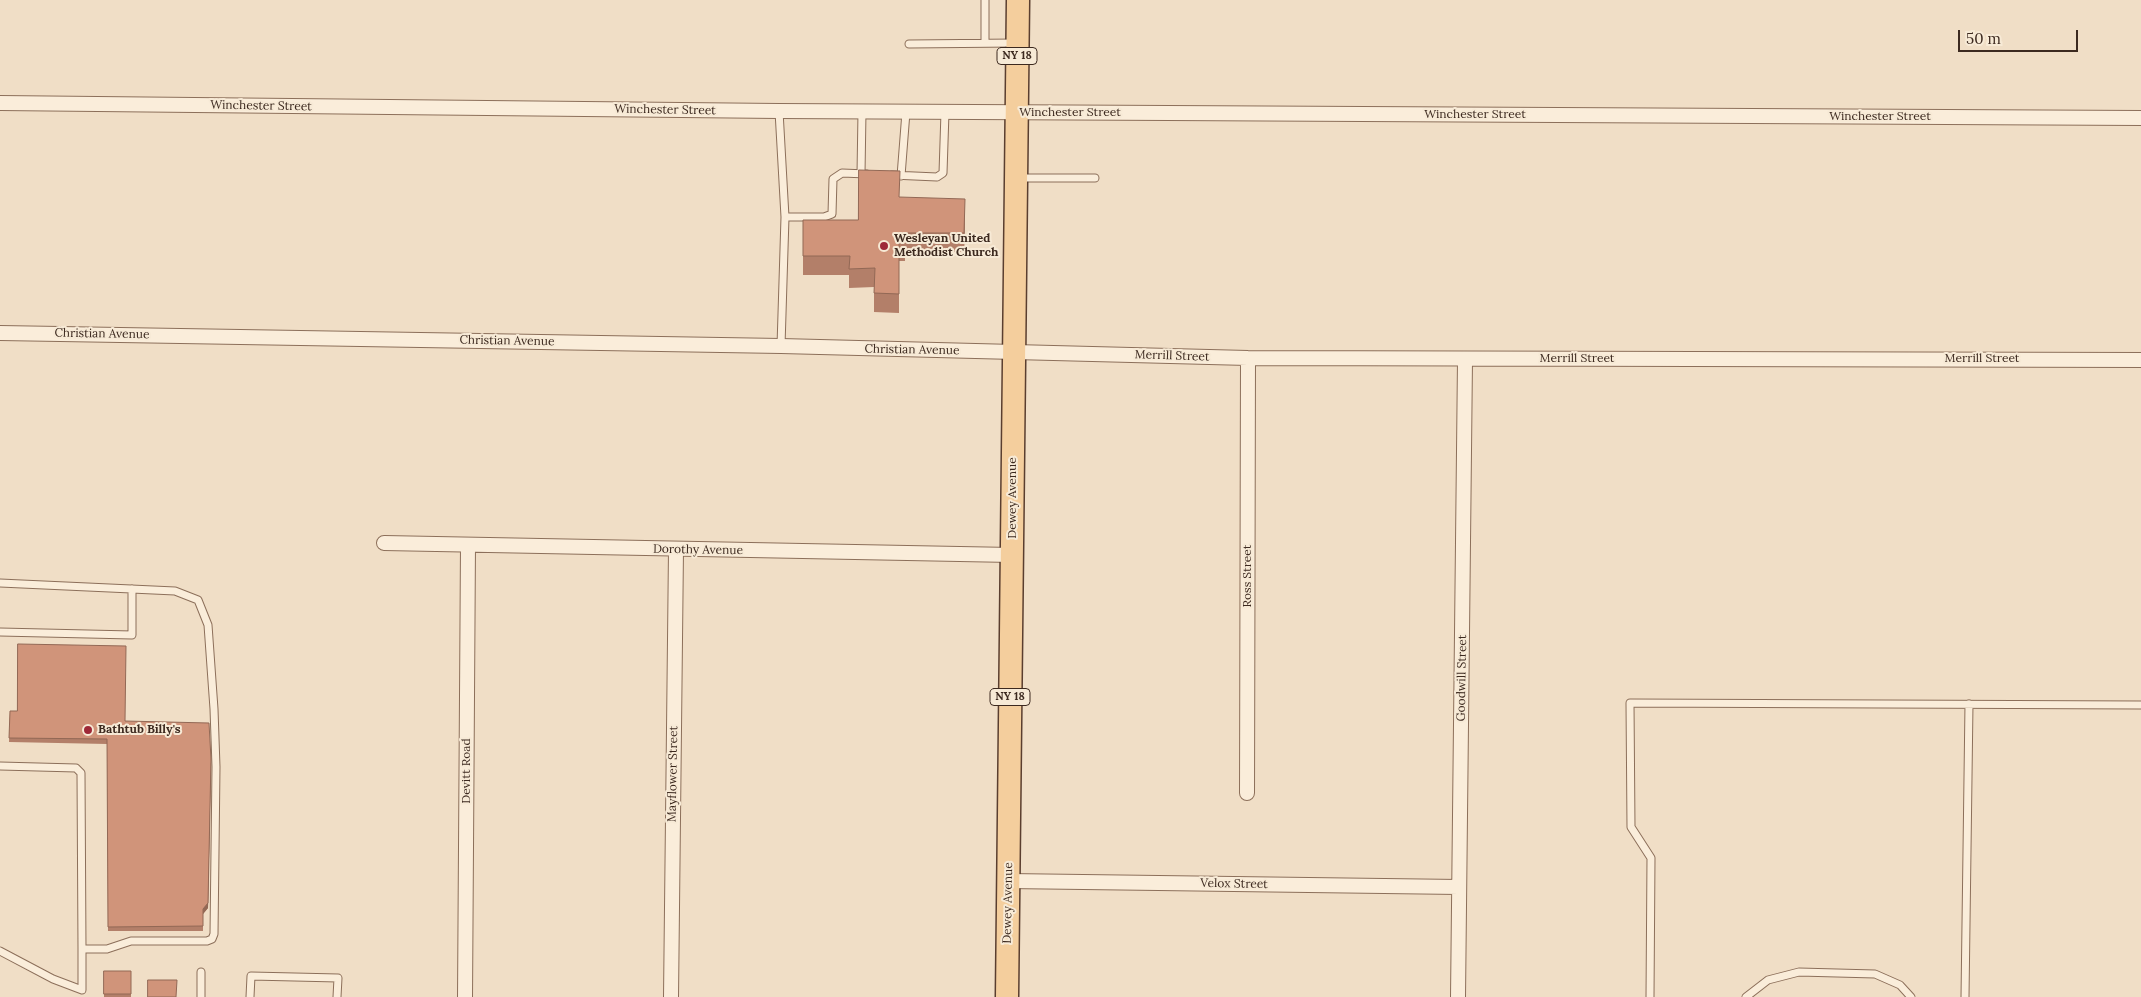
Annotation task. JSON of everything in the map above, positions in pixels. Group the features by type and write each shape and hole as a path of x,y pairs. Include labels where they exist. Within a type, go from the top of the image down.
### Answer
{"main road":[{"name":"Dewey Avenue","path":"1007,997 1018,0"}],"street":[{"name":"Winchester Street","path":"0,103 862,112 2141,118"},
{"name":"Christian Avenue","path":"0,332 1014,352"},
{"name":"Merrill Street","path":"1014,352 1248,358 1465,360 2141,360"},
{"name":"Ross Street","path":"1247,793 1248,358"},
{"name":"Goodwill Street","path":"1458,997 1465,360"},
{"name":"Dorothy Avenue","path":"384,544 1012,555"},
{"name":"Devitt Road","path":"465,997 468,545"},
{"name":"Mayflower Street","path":"671,997 676,550"},
{"name":"Velox Street","path":"1008,880 1459,887"}],"lane":[{"path":"985,0 985,43"},
{"path":"910,44 1018,43"},
{"path":"779,111 785,217 781,346"},
{"path":"861,174 862,112"},
{"path":"901,176 906,112"},
{"path":"785,217 824,217 832,214 833,179 842,173 937,177 943,173 945,112"},
{"path":"1016,178 1095,178"},
{"path":"0,583 175,591 198,600 208,625 216,767 214,934 212,939 207,941 131,941 107,949 82,949"},
{"path":"0,632 132,634 132,589"},
{"path":"1650,997 1651,858 1631,827 1630,703 2141,705"},
{"path":"1966,997 1969,704"},
{"path":"0,766 76,768 81,773 81,994 0,951"},
{"path":"201,972 201,997"},
{"path":"1746,997 1768,980 1799,972 1875,974 1900,985 1911,997"},
{"path":"250,997 251,976 338,978 337,997"}],"building":[{"name":"Wesleyan United Methodist Church","path":"859,170 900,171 899,197 965,199 964,233 905,233 905,242 899,242 899,294 874,293 875,268 849,269 850,256 803,256 803,220 858,220"},
{"path":"18,644 126,646 125,721 209,723 211,759 208,903 203,909 203,926 108,927 107,739 9,738 10,711 17,711"},
{"path":"104,971 131,971 131,994 104,994"},
{"path":"148,980 177,980 176,997 148,997"}],"place":[{"name":"Wesleyan United Methodist Church","path":"884,246"},
{"name":"Bathtub Billy's","path":"88,730"}]}
